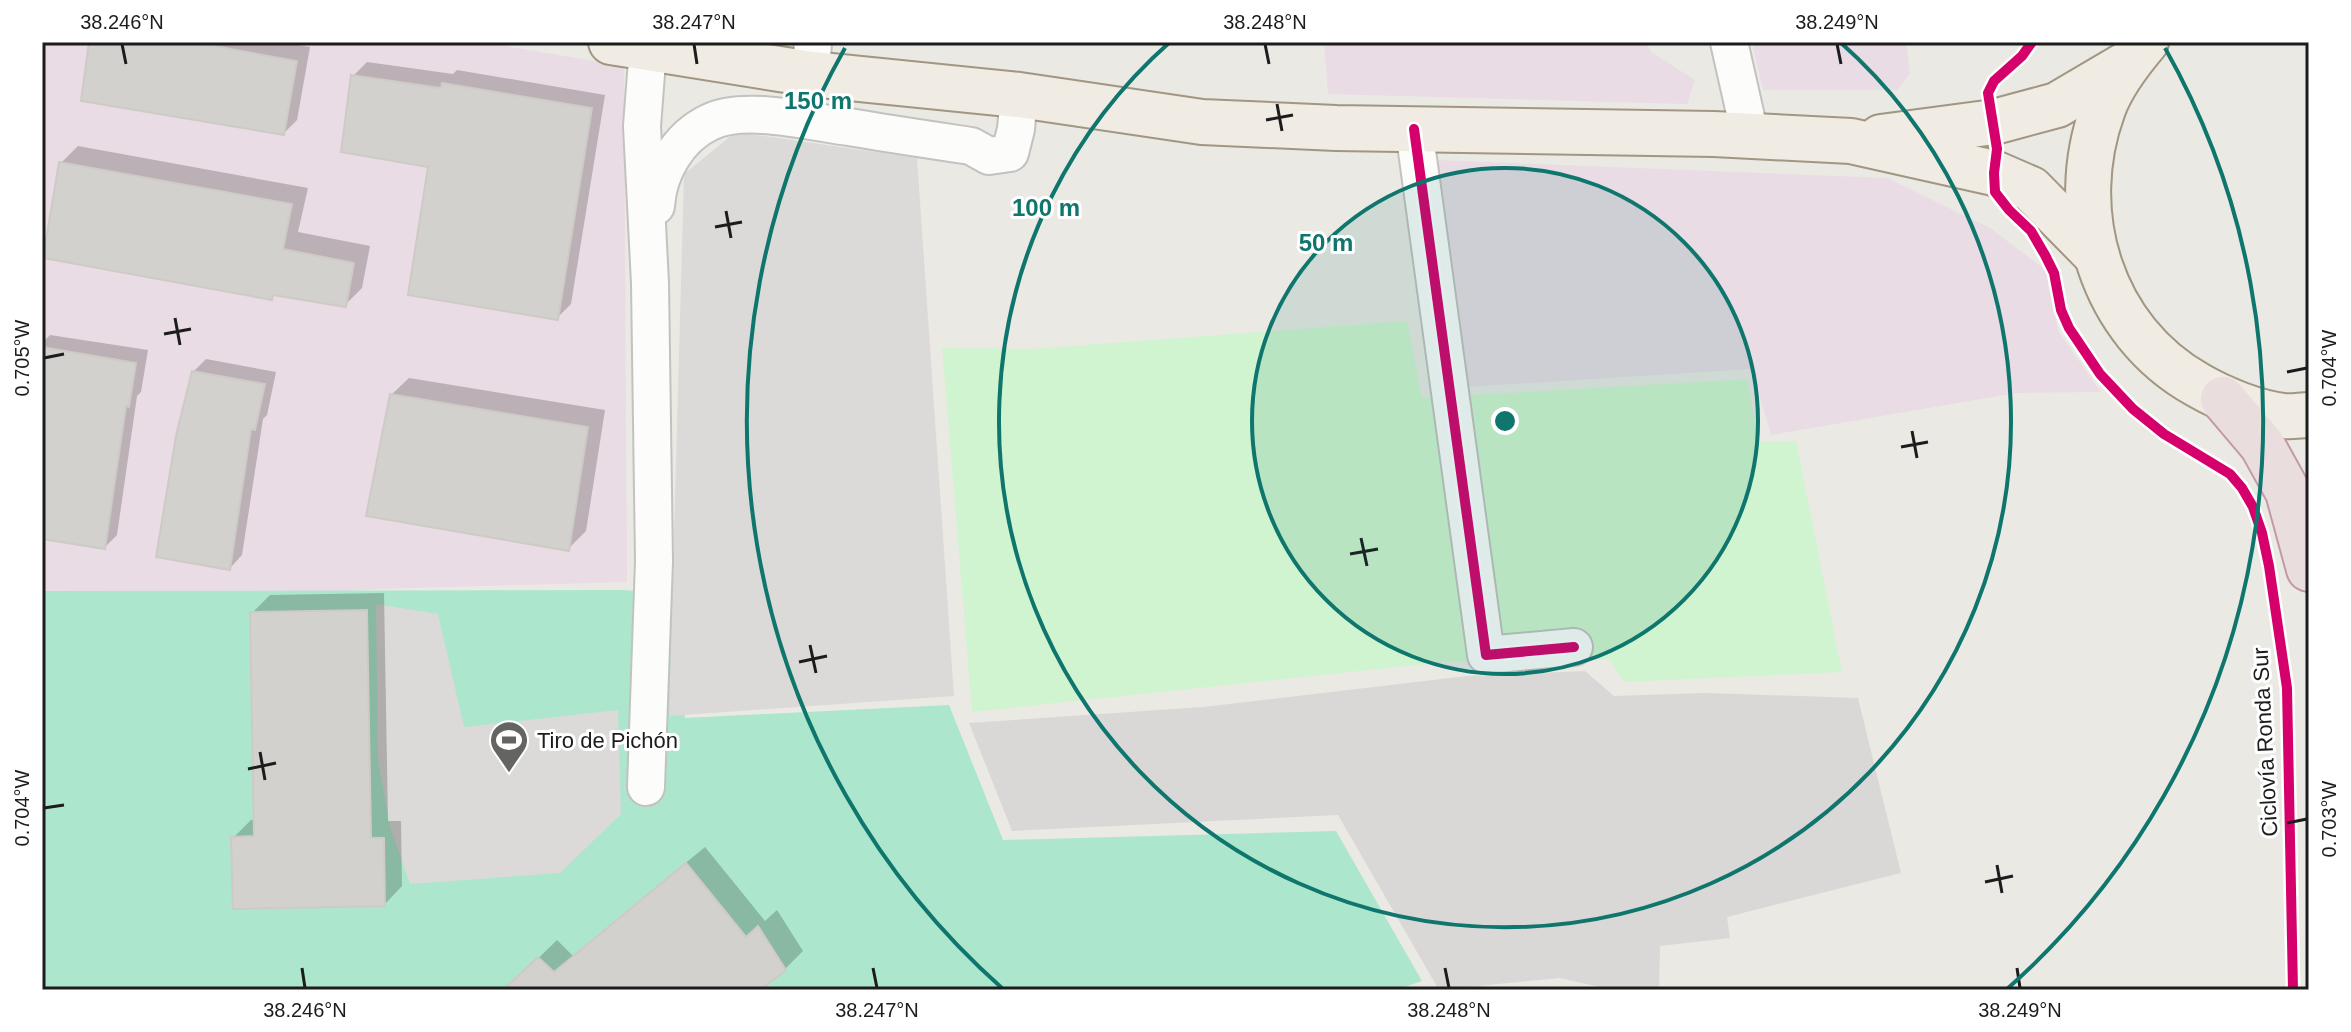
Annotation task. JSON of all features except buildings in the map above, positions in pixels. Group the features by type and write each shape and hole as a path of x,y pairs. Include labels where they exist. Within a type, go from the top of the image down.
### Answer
{"highway":[{"path":"2223,399 2262,445 2288,492 2309,569"}],"main road":[{"path":"765,42 812,55 1019,95 1202,122 1750,135 1851,141 1994,173 2031,189 2095,254"},
{"path":"629,45 812,55"},
{"path":"1851,141 1994,122 2057,105 2137,53"},
{"path":"2137,53 2103,107 2090,155 2087,205 2095,254 2114,300 2143,341 2180,375 2223,399 2284,416 2309,415"}],"street":[{"path":"1729,42 1750,135"},
{"path":"629,45 642,126 664,467 633,732 646,787"},
{"path":"650,283 657,191 669,159 690,136 711,121 748,114 786,118 971,146 989,156 1010,153 1019,95"},
{"path":"1414,129 1486,655 1574,647"}],"shaded area":[{"path":"42,42 482,42 624,66 627,582 376,589 42,612"},
{"path":"1324,42 1646,42 1650,51 1695,80 1687,104 1328,94"},
{"path":"1752,42 1906,42 1910,74 1897,90 1763,90"},
{"path":"736,132 917,158 954,696 669,716 684,174"},
{"path":"1435,160 1887,178 1990,228 2047,271 2058,331 2101,392 2016,393 1771,435 1752,369 1467,387"},
{"name":"Tiro de Pichón","path":"376,604 438,614 464,727 618,710 621,814 560,873 410,884 390,827 378,760"},
{"path":"1585,671 1614,696 1706,693 1858,698 1901,873 1727,917 1730,938 1660,946 1659,990 1613,990 1560,978 1439,990 1338,815 1012,831 969,723 1203,707 1467,676"}],"green space":[{"path":"1407,321 1422,398 1747,379 1758,441 1796,441 1842,672 1624,682 1610,660 1455,661 972,712 942,348 1031,349"},
{"name":"Tiro de Pichón","path":"623,590 674,594 685,718 949,705 1003,840 1336,831 1422,981 1396,990 42,990 42,591"}],"cycle path":[{"name":"Ciclovía Ronda Sur","path":"2032,42 2022,56 1994,81 1988,93 1997,149 1995,192 2031,231 2045,255 2054,273 2061,310 2069,328 2100,374 2133,409 2164,434 2230,474 2253,507 2262,533 2287,688 2293,990"},
{"path":"1414,129 1486,655 1574,647"}],"place":[{"name":"Tiro de Pichón","path":"509,774"}]}
